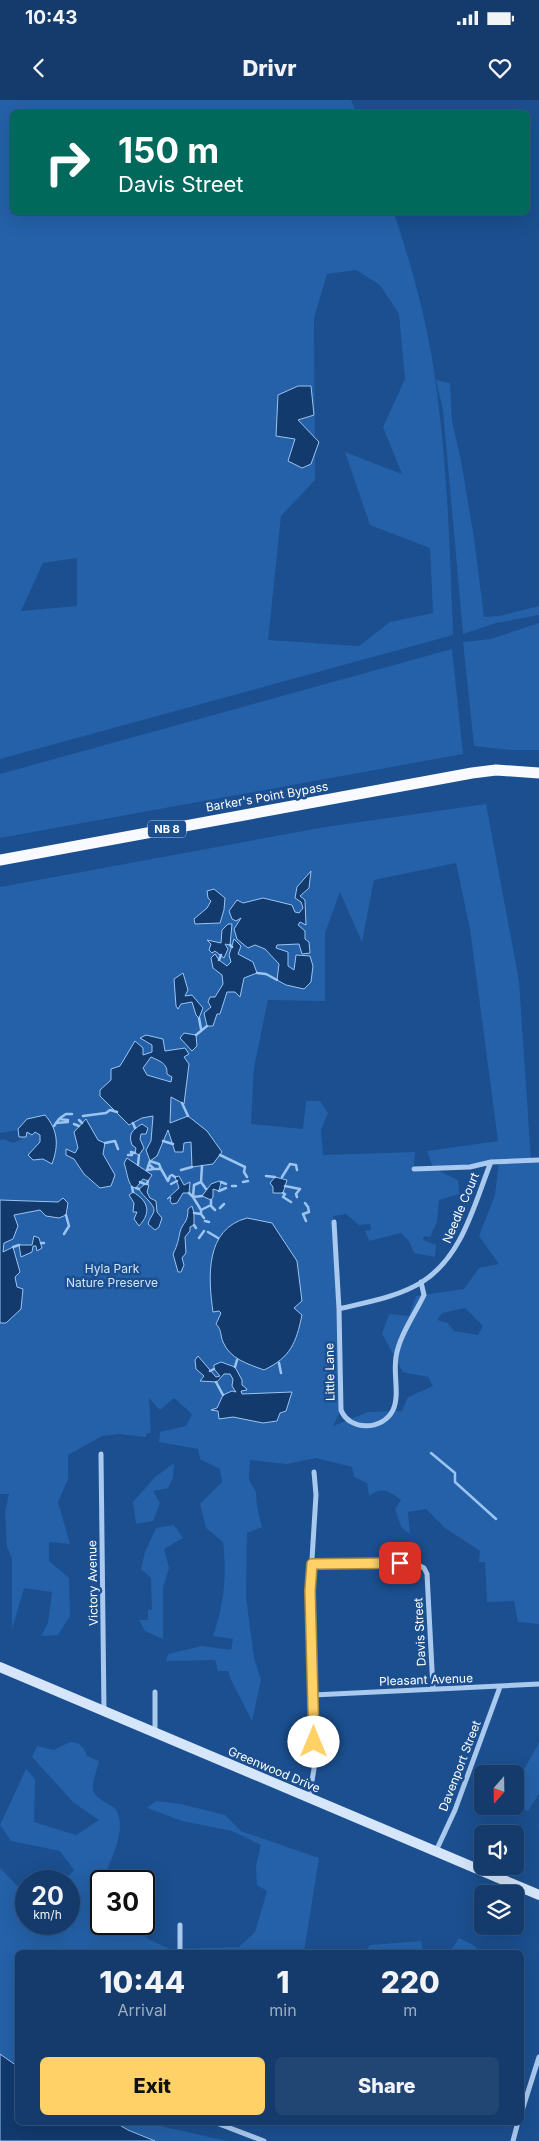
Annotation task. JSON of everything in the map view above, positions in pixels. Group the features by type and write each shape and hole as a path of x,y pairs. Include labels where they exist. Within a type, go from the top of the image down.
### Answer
{"highway":[{"name":"Barker's Point Bypass","path":"0,860 472,773 496,770 539,773"}],"main road":[{"name":"Greenwood Drive","path":"0,1667 539,1894"}],"street":[{"path":"414,1169 470,1167 491,1162 539,1160"},
{"name":"Needle Court","path":"339,1308 394,1294 421,1282 446,1262 454,1250 491,1162"},
{"name":"Little Lane","path":"334,1222 339,1308 341,1410 343,1416 353,1424 359,1426 380,1423 386,1420 393,1409 397,1352 424,1295 421,1282"},
{"name":"Victory Avenue","path":"101,1454 104,1711"},
{"path":"309,1798 314,1769 314,1695 310,1591 316,1495 314,1472"},
{"name":"Davis Street","path":"312,1564 414,1563 424,1568 427,1574 433,1689"},
{"name":"Pleasant Avenue","path":"314,1695 539,1684"},
{"name":"Davenport Street","path":"436,1852 455,1810 500,1687"},
{"path":"155,1692 155,1733"},
{"path":"180,1925 180,1950"},
{"path":"524,2104 539,2057"},
{"path":"222,2125 264,2141"},
{"path":"513,2141 517,2125"}],"green space":[{"path":"0,100 351,100 355,110 10,110 10,215 395,215 417,291 434,371 445,470 453,635 0,759","holes":["356,270 380,285 399,314 405,379 383,427 402,474 345,452 370,525 430,548 433,613 390,622 359,646 268,640 281,516 315,480 314,318 327,274","77,558 77,606 21,611 43,563"]},
{"path":"436,380 450,383 452,421 474,538 484,617 499,616 539,606 539,615 496,623 463,634 443,410"},
{"path":"539,623 539,750 511,750 474,746 463,642 491,639"},
{"path":"452,649 463,754 0,838 0,774"},
{"name":"Hyla Park Nature Preserve","path":"486,804 519,981 531,1160 539,1160 539,1624 518,1622 514,1601 487,1602 485,1562 479,1562 480,1551 445,1528 426,1509 408,1512 410,1534 401,1527 395,1509 401,1500 393,1494 382,1490 369,1496 367,1483 354,1477 352,1467 316,1458 287,1464 250,1460 249,1480 256,1492 257,1507 262,1527 247,1533 246,1597 254,1658 261,1680 252,1721 228,1671 218,1671 215,1660 166,1661 168,1654 202,1646 231,1650 233,1639 213,1636 224,1589 223,1542 206,1528 200,1504 222,1482 220,1469 200,1459 198,1449 159,1442 160,1432 186,1426 192,1414 174,1398 160,1410 149,1398 151,1433 147,1433 146,1437 119,1434 102,1436 68,1455 68,1479 58,1502 70,1544 49,1542 49,1561 69,1578 70,1616 58,1635 41,1636 48,1623 52,1592 24,1588 12,1629 12,1559 7,1546 5,1512 9,1494 0,1494 0,1140 4,1139 13,1143 22,1139 19,1137 18,1130 0,1133 0,887 325,827","holes":["456,863 470,929 498,1141 427,1151 433,1168 414,1169 415,1152 323,1155 321,1130 328,1113 320,1101 306,1101 303,1129 251,1124 254,1067 268,1000 325,1001 325,933 340,892 362,942 374,880","499,1161 495,1195 479,1236 499,1264 479,1268 464,1289 416,1296 409,1316 389,1314 382,1334 403,1372 428,1377 433,1386 408,1397 402,1411 368,1412 333,1426 341,1410 333,1216 346,1214 359,1225 370,1224 371,1230 365,1231 369,1241 401,1233 409,1241 414,1253 435,1257 436,1245 423,1240 424,1236 430,1237 437,1222 439,1200 459,1194 458,1180 435,1169 470,1167","465,1308 483,1326 478,1335 454,1331 448,1323 437,1320 442,1313"]},
{"path":"174,1463 173,1478 168,1488 153,1491 160,1503 153,1521 136,1524 133,1502 155,1477"},
{"path":"174,1525 183,1538 164,1549 169,1568 163,1588 163,1639 145,1631 139,1620 148,1620 148,1610 152,1610 151,1578 141,1569 145,1552 156,1528"},
{"path":"73,1742 83,1748 87,1756 99,1761 93,1790 99,1798 115,1808 119,1816 118,1841 107,1870 90,1870 90,1935 143,1935 170,1949 239,1947 255,1932 267,1891 257,1885 256,1866 261,1845 232,1831 182,1821 147,1808 156,1801 181,1804 225,1815 241,1831 319,1858 304,1950 15,1950 15,2065 0,2054 0,1868 15,1884 15,1935 80,1935 80,1870 74,1870 60,1851 11,1841 0,1825 26,1769 35,1779 34,1822 76,1835 99,1820 74,1803 32,1757 37,1746 54,1750"},
{"path":"539,1743 539,1794 528,1811 524,1809 524,1769"},
{"path":"459,1938 475,1946 478,1950 451,1950"},
{"path":"421,1941 423,1950 366,1950 370,1945"},
{"path":"119,2125 156,2125 227,2141 155,2141"}],"shaded area":[{"path":"298,386 311,386 314,415 298,420 319,442 311,464 302,468 288,461 295,439 276,436 278,395"},
{"path":"311,871 309,888 300,896 305,900 306,925 300,922 298,925 305,931 305,939 309,942 310,953 302,954 299,944 277,945 276,948 288,952 288,966 294,970 296,955 310,956 313,966 311,982 304,989 286,985 277,980 279,964 265,949 255,945 248,948 237,939 234,929 241,918 236,921 232,919 229,911 237,900 243,903 263,898 292,905 295,912 299,913 303,908 301,902 295,898 297,887"},
{"path":"214,889 225,898 220,923 195,924 194,919 207,908 211,901 208,898 207,891"},
{"path":"228,924 232,924 230,945 225,944 228,949 224,958 215,951 212,953 209,950 211,944 207,940 221,943 222,930"},
{"path":"234,939 241,946 238,954 253,962 257,973 244,978 240,997 235,992 227,992 220,1014 217,1014 213,1026 207,1026 204,1013 211,1007 208,1002 210,997 215,997 223,984 222,975 213,968 211,958 215,954 227,966 231,962 229,955"},
{"path":"183,973 188,990 185,996 192,995 203,1008 199,1018 196,1015 192,1002 181,1004 178,1009 176,1006 174,979"},
{"path":"184,1033 196,1035 197,1046 192,1051 180,1038"},
{"path":"146,1035 163,1039 165,1051 185,1048 189,1054 184,1057 189,1064 184,1104 171,1097 170,1123 188,1116 207,1131 222,1152 213,1164 192,1167 191,1142 184,1143 183,1152 175,1152 168,1130 157,1156 150,1161 146,1150 151,1141 153,1116 142,1118 129,1125 100,1096 100,1090 111,1080 111,1069 120,1066 135,1041 143,1048 143,1055 152,1052 152,1045 140,1038","holes":["151,1057 160,1061 166,1067 167,1074 172,1077 171,1082 147,1075 143,1068"]},
{"path":"45,1115 53,1126 56,1138 56,1150 52,1164 43,1159 33,1160 28,1155 40,1142 40,1135 35,1132 32,1135 27,1132 26,1137 19,1137 18,1129 27,1119"},
{"path":"86,1119 98,1140 105,1143 103,1154 115,1175 111,1186 100,1188 84,1174 74,1159 66,1155 66,1149 75,1153 78,1148 74,1132"},
{"path":"142,1124 148,1128 146,1134 141,1134 140,1139 144,1148 139,1155 135,1153 136,1148 132,1145 130,1138 133,1130"},
{"path":"127,1158 152,1175 148,1181 143,1179 136,1188 132,1187 128,1178 124,1163"},
{"path":"179,1176 184,1185 190,1182 189,1193 183,1193 177,1203 172,1204 170,1201 171,1197 167,1199 179,1188 175,1177"},
{"path":"275,1177 287,1180 283,1193 273,1193 273,1187 270,1183"},
{"path":"221,1182 219,1191 213,1189 211,1200 202,1196 211,1184"},
{"path":"145,1184 149,1185 147,1192 150,1198 156,1201 157,1212 162,1218 159,1227 155,1230 148,1224 154,1208 139,1189"},
{"path":"133,1192 145,1203 147,1211 139,1226 134,1219 137,1212 133,1212 134,1203 129,1195"},
{"path":"63,1198 68,1203 66,1215 59,1218 46,1216 40,1210 14,1215 18,1226 13,1239 4,1243 3,1252 13,1247 20,1272 15,1277 17,1287 23,1289 21,1309 6,1323 0,1323 0,1200 58,1202"},
{"path":"192,1206 194,1225 190,1227 190,1231 185,1237 186,1253 182,1258 184,1265 181,1272 178,1272 173,1254 181,1228 187,1217 188,1209"},
{"path":"247,1218 272,1223 297,1261 302,1301 294,1308 302,1315 291,1348 280,1360 264,1370 240,1360 226,1348 216,1324 221,1313 219,1311 213,1312 211,1298 210,1270 216,1243 223,1232 233,1224"},
{"path":"34,1236 39,1238 42,1248 37,1251 36,1246 33,1246 32,1252 21,1257 19,1245 32,1245"},
{"path":"198,1356 216,1377 220,1376 214,1369 214,1365 221,1362 235,1367 242,1380 242,1385 247,1390 241,1391 242,1394 292,1392 286,1411 280,1413 277,1421 263,1423 233,1417 219,1419 218,1411 211,1410 217,1408 223,1395 232,1391 236,1392 232,1386 233,1379 230,1374 224,1374 217,1382 200,1381 204,1376 196,1369 195,1360"},
{"path":"0,2054 15,2065 15,2125 119,2125 155,2141 0,2141"}],"waterway":[{"path":"219,960 221,955"},
{"path":"257,973 266,974 277,980"},
{"path":"199,1018 201,1029"},
{"path":"196,1035 207,1026"},
{"path":"182,1103 188,1116"},
{"path":"83,1116 106,1113 110,1110 117,1112"},
{"path":"60,1118 66,1114 72,1114"},
{"path":"54,1126 59,1119 68,1120"},
{"path":"79,1120 82,1123"},
{"path":"56,1123 68,1122"},
{"path":"133,1123 135,1128"},
{"path":"74,1124 79,1126"},
{"path":"105,1143 115,1141 118,1149"},
{"path":"163,1141 173,1144"},
{"path":"128,1155 132,1155 131,1152 135,1153"},
{"path":"138,1165 139,1155"},
{"path":"220,1155 245,1167 244,1172 247,1177"},
{"path":"154,1169 147,1170 150,1161 159,1164 161,1169"},
{"path":"149,1164 154,1169 161,1169 168,1181"},
{"path":"282,1177 290,1164 296,1165 297,1170"},
{"path":"202,1166 201,1182 206,1189"},
{"path":"181,1170 192,1167"},
{"path":"168,1181 170,1176"},
{"path":"266,1176 275,1177"},
{"path":"171,1184 177,1181"},
{"path":"243,1182 248,1181"},
{"path":"140,1182 145,1184"},
{"path":"201,1182 194,1185 193,1197 201,1210"},
{"path":"221,1182 226,1184"},
{"path":"285,1186 300,1189 296,1194 297,1197"},
{"path":"132,1187 133,1192"},
{"path":"219,1191 226,1188"},
{"path":"189,1193 193,1197 202,1196"},
{"path":"283,1193 285,1194 283,1197 291,1202"},
{"path":"211,1200 211,1206 215,1210"},
{"path":"305,1203 309,1212 303,1214 306,1221"},
{"path":"220,1208 224,1204"},
{"path":"201,1214 201,1210 211,1205"},
{"path":"194,1213 201,1214 204,1218"},
{"path":"64,1234 69,1226 66,1215"},
{"path":"205,1221 209,1222"},
{"path":"199,1238 204,1231"},
{"path":"208,1232 218,1238"},
{"path":"13,1247 19,1245"},
{"path":"235,1367 237,1360"},
{"path":"279,1363 281,1373"},
{"path":"210,1371 214,1369"},
{"path":"216,1382 223,1395"},
{"path":"431,1453 455,1473 455,1482 496,1519"}],"route":[{"path":"314,1742 310,1591 312,1564 400,1563"}]}
